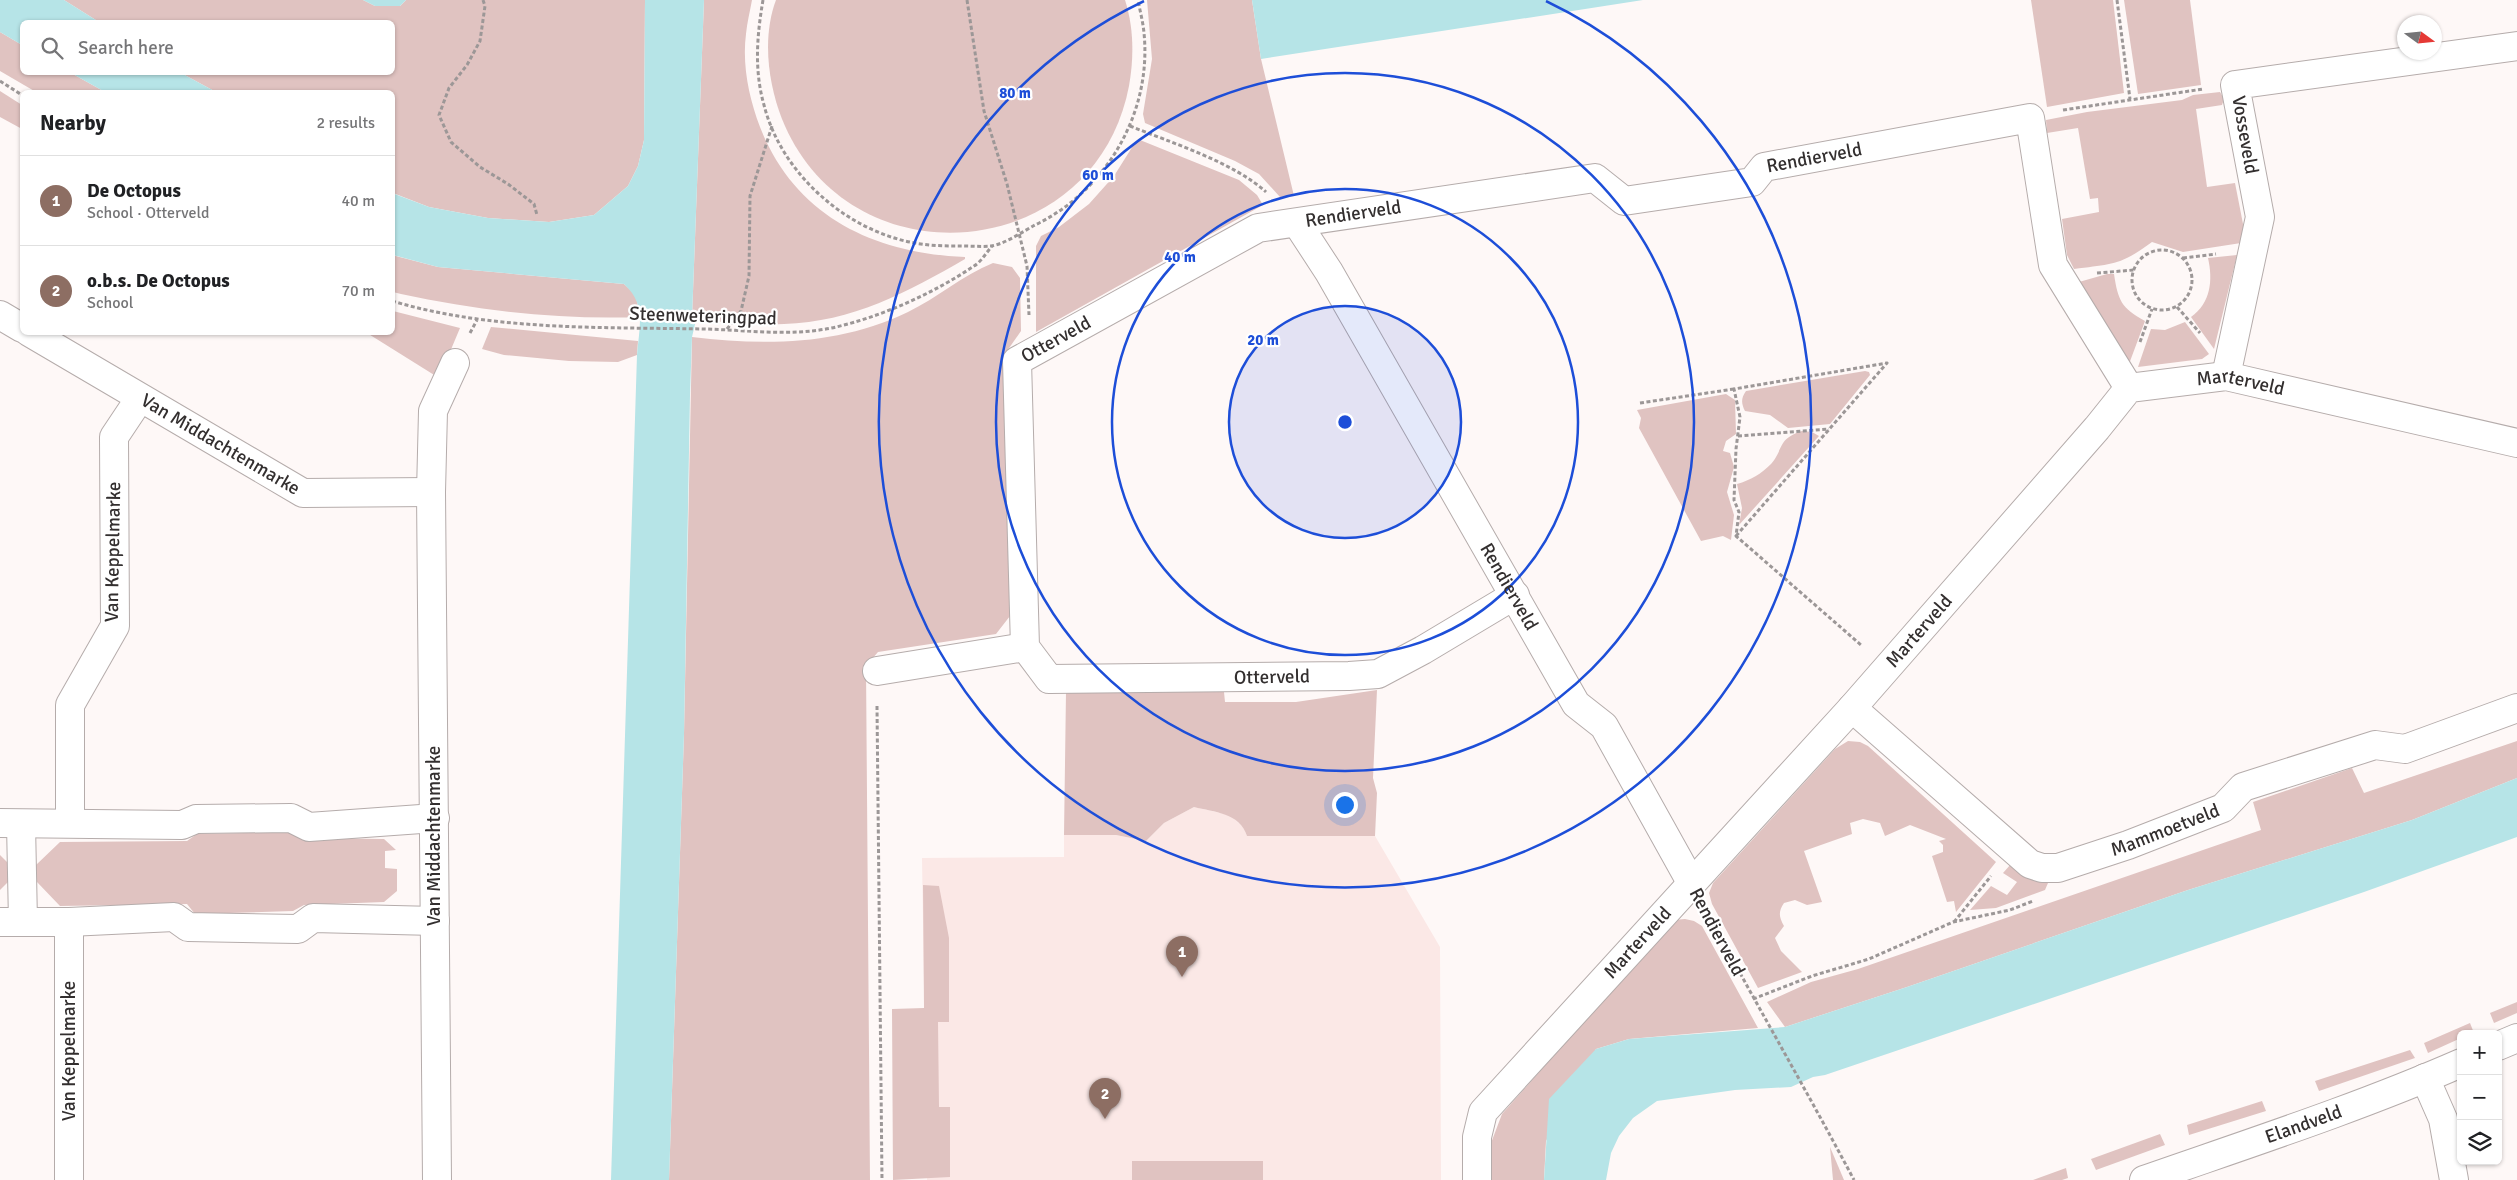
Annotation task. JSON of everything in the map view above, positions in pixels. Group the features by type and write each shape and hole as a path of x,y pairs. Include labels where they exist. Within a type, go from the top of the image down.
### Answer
{"street":[{"name":"Vosseveld","path":"2226,376 2260,217 2236,85 2517,46"},
{"name":"Rendierveld","path":"1692,884 1604,726 1576,704 1339,289 1297,223 1595,178 1624,201 1634,200 1752,182 1764,167 2030,118"},
{"path":"2030,118 2052,265 2129,388"},
{"name":"Otterveld","path":"1297,223 1258,228 1018,361 1025,647 1050,679 1349,676 1378,674 1423,650 1514,595"},
{"path":"0,315 20,327"},
{"name":"Van Middachtenmarke","path":"34,335 303,493 431,492"},
{"name":"Van Middachtenmarke","path":"437,1180 431,492 433,411 456,363"},
{"name":"Marterveld","path":"1477,1180 1477,1137 1483,1112 1852,708 2097,428 2129,388 2226,376 2517,443"},
{"name":"Van Keppelmarke","path":"70,823 70,705 115,626 114,437 140,398"},
{"path":"877,671 1025,647"},
{"name":"Mammoetveld","path":"1852,708 2030,864 2042,868 2058,868 2128,845 2223,808 2243,787 2375,745 2405,749 2517,708"},
{"path":"435,818 309,827 291,818 196,819 182,825 10,824 12,922 69,922 174,917 188,927 298,930 313,918 435,921"},
{"name":"Van Keppelmarke","path":"69,922 69,1180"},
{"path":"2502,1044 2517,1038"},
{"name":"Elandveld","path":"2144,1180 2250,1143 2425,1078 2457,1064"},
{"path":"2425,1078 2443,1119 2454,1180"}],"path":[{"path":"484,0 480,41 467,65 449,88 440,115 451,142 480,168 508,184 534,204 537,215"},
{"name":"Steenweteringpad","path":"763,0 757,35 757,71 764,106 772,126 796,170 820,196 849,217 880,233 915,243 950,246 992,246 1053,217 1081,196 1105,169 1130,126 1137,105 1144,70 1144,34 1138,0"},
{"path":"967,0 984,111 1020,233 1027,266 1032,352"},
{"path":"2117,0 2130,99"},
{"path":"0,81 20,94"},
{"path":"2030,118 2130,99 2236,85"},
{"path":"727,330 741,311 749,276 750,196 772,126"},
{"path":"1130,126 1230,168 1255,182 1297,223"},
{"name":"Steenweteringpad","path":"395,302 476,320 800,333 835,327 869,317 922,295 976,265 992,246"},
{"path":"2161,250 2180,255 2191,272 2192,281 2185,300 2172,309 2158,311 2140,302 2134,294 2132,278 2136,264 2142,256 2161,250"},
{"path":"1640,403 1887,363 1736,536"},
{"path":"1734,389 1740,417 1734,500 1739,512 1736,536"},
{"path":"1738,436 1830,428"},
{"path":"1736,536 1886,668"},
{"path":"877,671 882,1180"},
{"path":"1954,922 2013,849"},
{"name":"Rendierveld","path":"1692,884 1768,1027 1816,1108 1854,1180"},
{"path":"1753,999 1812,976 1869,959 1954,922 2010,910 2035,900"}],"shaded area":[{"path":"64,0 363,0 375,6 400,6 406,0 645,0 644,140 638,166 628,186 594,215 549,222 488,218 429,207 395,194 395,90 212,90 185,75 395,75 395,20 96,20"},
{"path":"704,0 752,0 747,26 745,58 753,105 760,127 775,158 794,184 816,206 841,224 869,238 899,248 931,254 965,257 965,259 901,294 833,318 809,322 773,324 696,320 692,318"},
{"path":"776,0 1125,0 1130,21 1132,43 1132,65 1129,86 1107,145 1070,190 1022,219 968,232 912,229 860,209 815,173 782,119 770,75 768,44 769,29"},
{"path":"1147,0 1252,0 1261,59 1294,196 1280,197 1259,174 1235,161 1145,123 1143,114 1152,59"},
{"path":"2031,0 2113,0 2124,93 2047,107"},
{"path":"2124,0 2190,0 2201,85 2138,94"},
{"path":"0,32 20,44 20,75 75,75 101,90 33,90 0,71"},
{"path":"0,91 20,104 20,128 0,117"},
{"path":"2220,92 2224,99 2222,105 2196,109 2207,187 2235,183 2244,229 2241,243 2183,252 2152,242 2132,256 2115,263 2074,269 2067,255 2062,219 2099,212 2098,198 2090,199 2078,128 2047,133 2046,120 2087,112 2182,100 2193,95"},
{"path":"1140,140 1239,180 1257,195 1263,205 1036,332 1036,246 1041,236 1059,227 1089,204 1114,176 1136,141"},
{"path":"2237,255 2214,349 2191,317 2203,305 2209,291 2210,266 2208,258"},
{"path":"395,256 438,267 624,284 635,294 641,317 550,316 490,310 395,292"},
{"path":"993,263 1012,267 1020,278 1021,331 1007,351 1010,616 996,634 878,652 866,666 870,1180 669,1180 684,734 692,337 748,342 775,342 829,337 856,331 908,312"},
{"path":"2107,274 2114,274 2119,297 2126,307 2145,321 2129,364 2079,282"},
{"path":"395,312 460,328 439,378 370,335 395,335"},
{"path":"2185,322 2209,354 2202,359 2138,367 2151,329 2165,330"},
{"path":"491,327 638,341 637,355 618,362 569,361 504,355 482,349"},
{"path":"1865,371 1869,372 1870,375 1830,424 1788,428 1770,415 1745,411 1743,405 1742,398 1746,391"},
{"path":"1726,394 1735,400 1736,434 1726,441 1723,451 1730,453 1734,467 1727,492 1734,515 1731,540 1723,536 1701,541 1639,428 1641,418 1637,410"},
{"path":"1802,431 1812,432 1819,436 1739,525 1742,508 1737,484 1751,479 1763,471 1775,459 1788,437"},
{"path":"1377,690 1373,778 1377,793 1375,836 1247,836 1239,822 1232,818 1218,812 1194,807 1164,823 1146,841 1116,835 1064,835 1066,692 1224,692 1225,702 1296,702"},
{"path":"1848,741 1860,742 1868,746 1996,862 1956,912 1954,901 1947,902 1932,856 1943,852 1943,845 1939,841 1946,839 1910,825 1885,836 1880,823 1863,819 1850,823 1852,834 1804,851 1822,902 1807,905 1795,900 1784,903 1780,912 1784,926 1775,938 1781,951 1802,972 1758,988 1712,904 1709,893 1713,883 1835,749"},
{"path":"2517,741 2517,778 2412,820 2188,890 1785,1027 1767,1002 1811,982 1858,969 2261,830 2253,802 2352,768 2364,793"},
{"path":"1194,807 1230,815 1244,828 1247,836 1375,836 1440,947 1441,1180 927,1180 922,858 1064,857 1064,835 1116,835 1146,841 1164,823"},
{"path":"295,832 303,838 384,839 396,850 385,851 385,868 397,869 397,891 384,902 304,905 293,911 195,914 187,904 60,906 37,882 36,865 60,842 187,841 197,834"},
{"path":"0,855 8,863 8,882 0,890"},
{"path":"2011,864 2048,883 2045,890 1996,908 1970,910 1991,886 2007,895 2017,882 2003,873"},
{"path":"923,885 939,886 949,938 949,1022 938,1022 939,1107 950,1107 950,1177 893,1180 892,1009 924,1008"},
{"path":"1685,919 1694,921 1702,926 1758,1028 1629,1039 1596,1049 1546,1141 1544,1180 1489,1180 1488,1151 1502,1114 1674,920"},
{"path":"2517,1002 2517,1013 2494,1023 2490,1013"},
{"path":"2470,1023 2473,1030 2457,1030 2457,1040 2428,1053 2424,1043"},
{"path":"2410,1050 2415,1058 2319,1091 2315,1081"},
{"path":"2262,1101 2266,1111 2189,1135 2187,1125"},
{"path":"2160,1134 2165,1145 2096,1170 2091,1159"},
{"path":"1830,1147 1844,1180 1833,1180"},
{"path":"1132,1161 1263,1161 1263,1180 1132,1180"},
{"path":"2066,1168 2068,1178 2062,1180 2033,1180"}],"water":[{"path":"0,0 64,0 96,20 20,20 20,44 0,32"},
{"path":"363,0 406,0 400,6 375,6"},
{"path":"645,0 704,0 692,318 696,320 692,337 690,395 684,734 669,1180 611,1180 637,355 640,326 639,308 631,292 624,284 438,267 395,256 395,194 429,207 488,218 549,222 594,215 628,186 638,166 644,140"},
{"path":"1252,0 1643,0 1261,59"},
{"path":"75,75 185,75 212,90 101,90"},
{"path":"2517,778 2517,837 2364,892 1825,1075 1813,1077 1791,1087 1735,1090 1657,1101 1633,1118 1619,1136 1611,1153 1606,1180 1544,1180 1549,1099 1596,1049 1629,1039 1785,1027 2188,890 2412,820"}],"place":[{"name":"De Octopus","path":"1182,977"},
{"name":"o.b.s. De Octopus","path":"1105,1119"}]}
